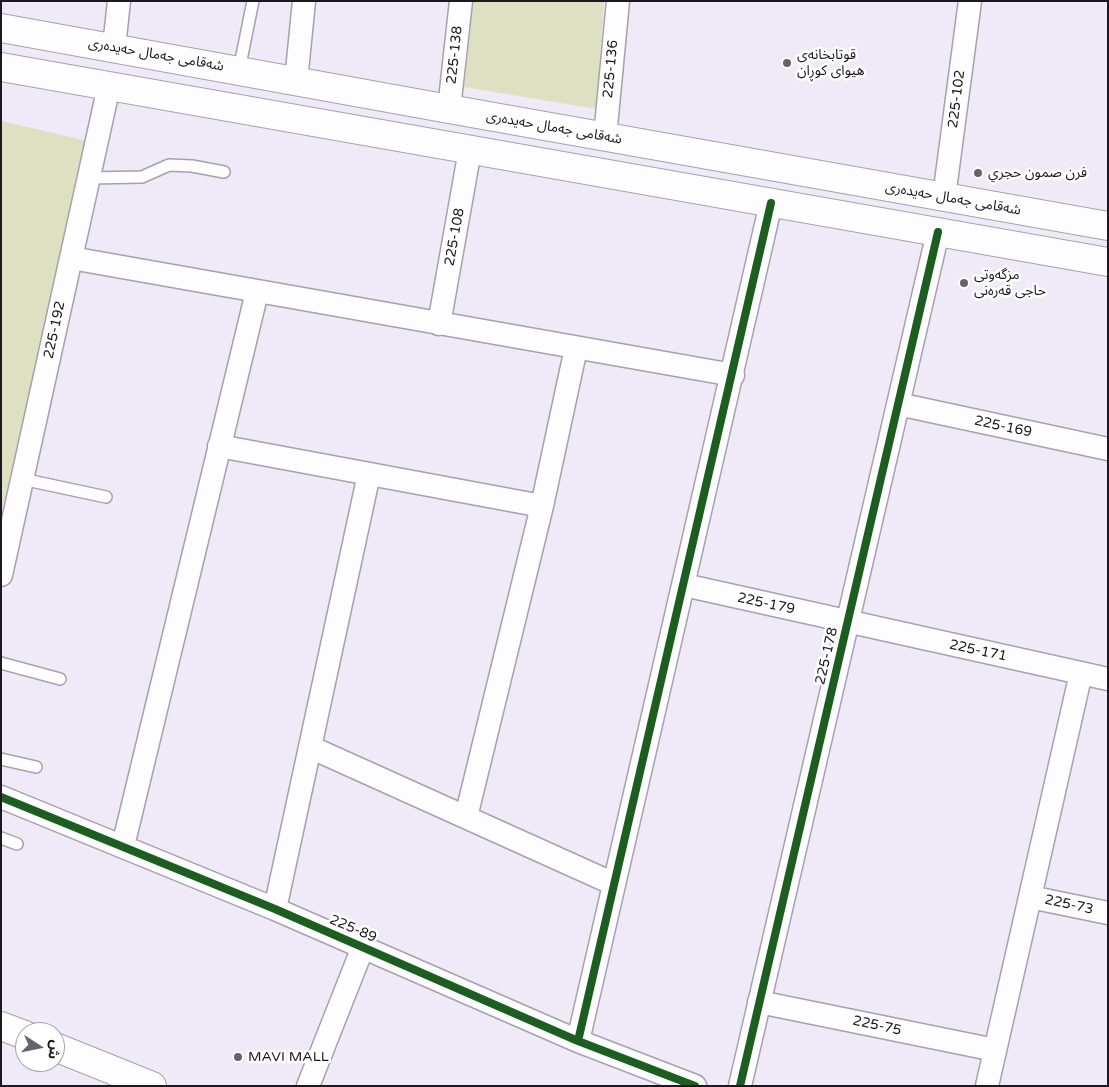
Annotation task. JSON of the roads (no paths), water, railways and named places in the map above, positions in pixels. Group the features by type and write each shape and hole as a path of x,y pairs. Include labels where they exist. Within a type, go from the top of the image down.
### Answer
{"main road":[{"name":"شەقامی جەمال حەیدەری","path":"1,28 1108,226"},
{"path":"1,68 1108,262"},
{"path":"564,166 572,131"},
{"path":"1,1026 15,1031"},
{"path":"65,1051 152,1086"}],"street":[{"path":"114,47 119,1"},
{"path":"296,81 304,1"},
{"name":"225-138","path":"449,109 461,1"},
{"name":"225-136","path":"605,137 618,1"},
{"name":"225-102","path":"944,197 970,1"},
{"name":"225-192","path":"1,575 109,86"},
{"name":"225-108","path":"439,324 470,150"},
{"path":"578,1040 733,375 771,203"},
{"name":"225-178","path":"740,1086 938,232"},
{"path":"71,258 733,375"},
{"path":"123,846 257,292"},
{"path":"466,817 542,506 576,348"},
{"name":"225-169","path":"898,404 1108,449"},
{"path":"219,446 542,506"},
{"path":"275,909 369,474"},
{"name":"225-179","path":"684,585 848,622"},
{"name":"225-171","path":"848,622 1108,679"},
{"path":"987,1086 1082,673"},
{"path":"310,747 614,884"},
{"name":"225-89","path":"1,797 275,909 578,1040 695,1086"},
{"name":"225-73","path":"1030,896 1108,913"},
{"path":"308,1086 363,947"},
{"name":"225-75","path":"759,1002 995,1050"}],"lane":[{"path":"239,70 253,1"},
{"path":"89,178 142,177 169,166 192,166 224,172"},
{"path":"22,478 106,497"},
{"path":"1,663 60,679"},
{"path":"1,759 36,768"},
{"path":"1,838 17,844"}],"place":[{"name":"قوتابخانەی هیوای کوڕان","path":"787,63"},
{"name":"فرن صمون حجري","path":"978,173"},
{"name":"مزگەوتی حاجی قەرەنی","path":"964,283"},
{"name":"MAVI MALL","path":"238,1057"}]}
